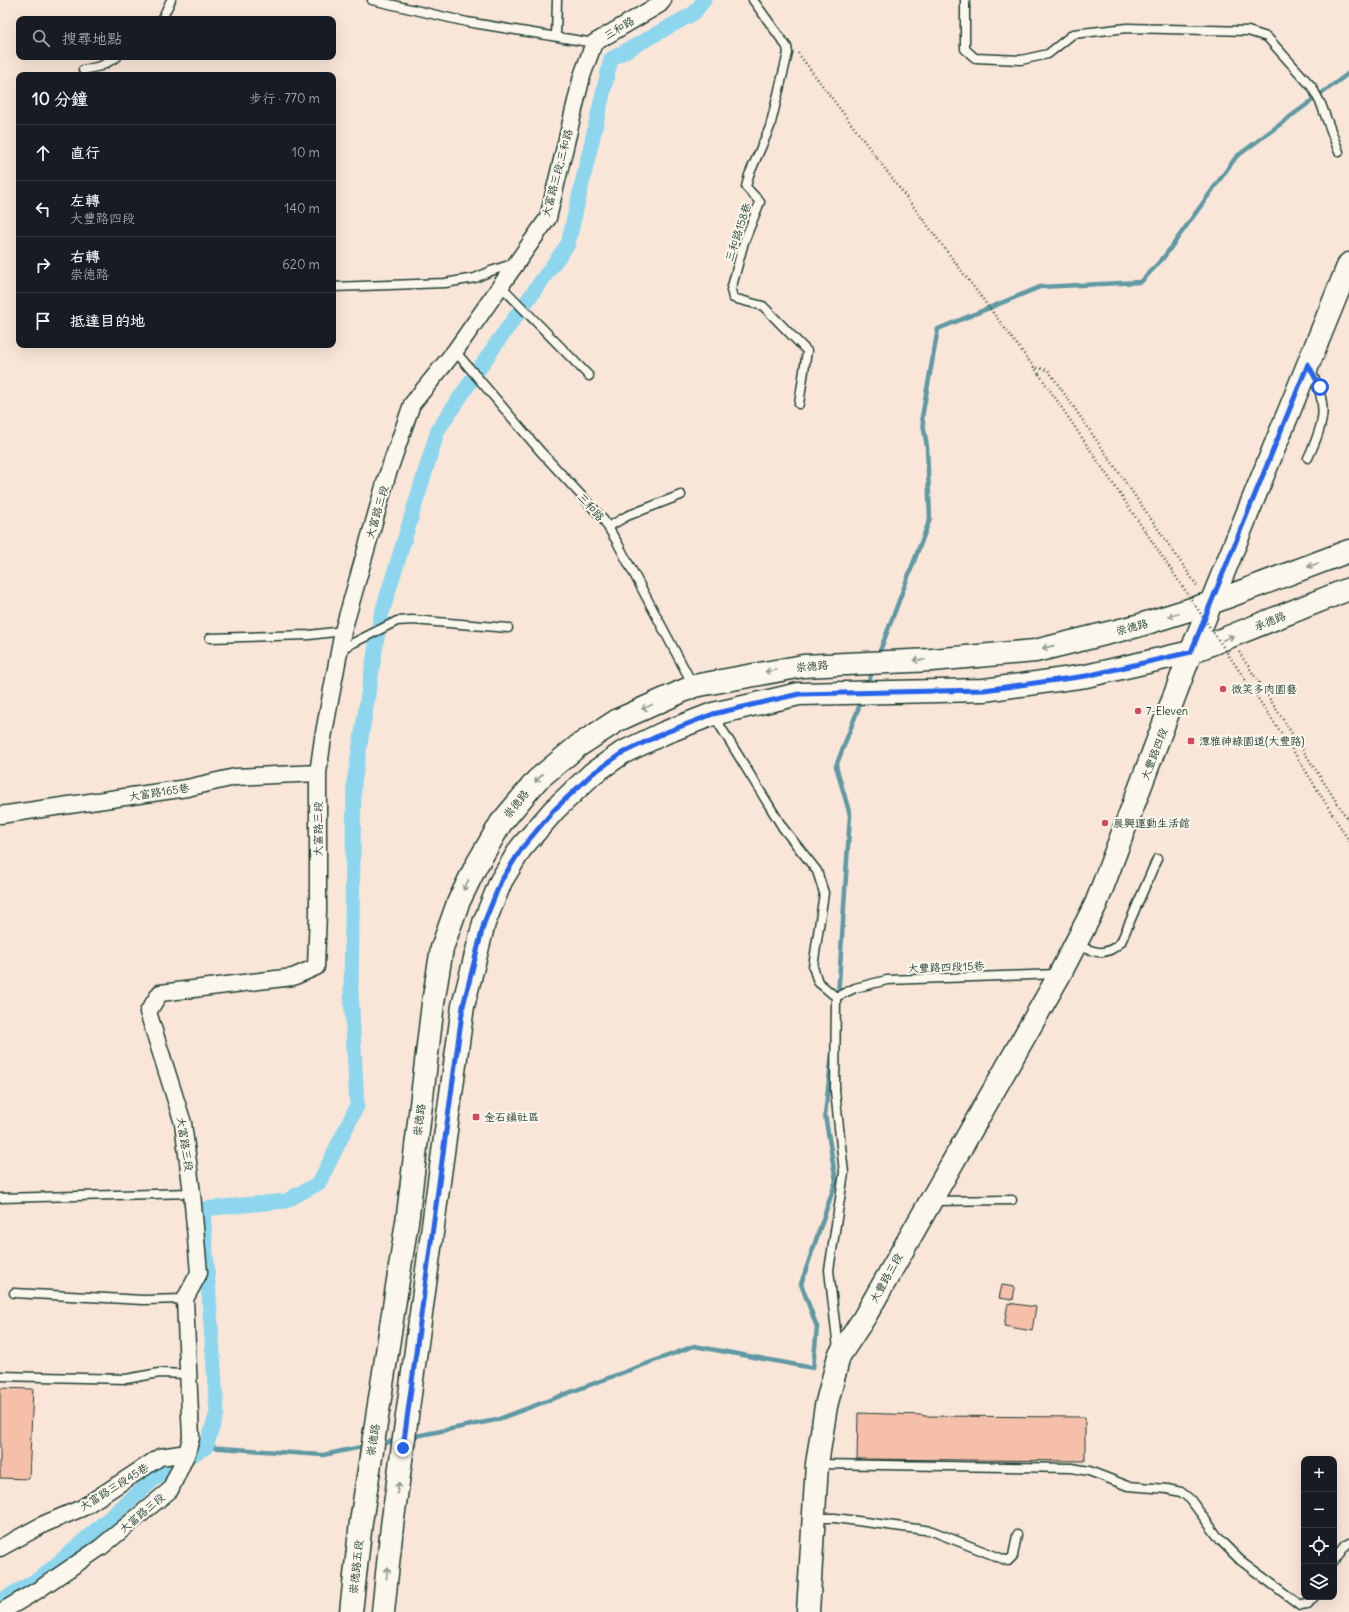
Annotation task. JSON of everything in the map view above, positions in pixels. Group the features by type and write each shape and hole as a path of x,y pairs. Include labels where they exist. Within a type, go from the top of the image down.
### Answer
{"street":[{"name":"三和路","path":"594,43 660,4 663,0"},
{"name":"大富路三段;三和路","path":"455,351 548,218 582,76 594,43"},
{"name":"大豐路四段","path":"1060,974 1096,904 1191,652 1349,264"},
{"name":"大富路三段","path":"1,1612 38,1590 101,1547 170,1490 187,1453 191,1438 185,1299 199,1273 192,1193 183,1123 148,1012 160,993 293,977 316,967 318,911 318,773 344,641 387,476 412,404 455,351"},
{"path":"1211,603 1349,551"},
{"name":"承德路","path":"1191,652 1349,589"},
{"name":"崇德路","path":"361,1522 408,1215 433,1003 442,948 458,903 476,866 501,823 537,780 578,746 618,720 694,686 803,666 932,660 1035,651 1137,626 1211,603"},
{"path":"383,1612 392,1526 463,1006 484,923 501,881 522,848 554,810 592,774 622,753 664,733 713,714 799,694 984,690 1086,676 1191,652"},
{"name":"大富路165巷","path":"0,815 187,788 236,777 318,773"},
{"name":"大豐路三段","path":"808,1612 817,1464 826,1406 839,1356 864,1318 1060,974"},
{"name":"大富路三段45巷","path":"0,1548 44,1524 82,1508 160,1457 187,1453"},
{"name":"崇德路五段","path":"350,1612 361,1522"}],"lane":[{"path":"163,16 171,0"},
{"path":"372,0 467,22 594,43"},
{"path":"556,36 557,0"},
{"name":"三和路158巷","path":"753,0 787,47 788,53 770,127 749,175 746,187 760,202 744,242 731,290 734,298 763,306 807,351 799,404"},
{"path":"965,0 966,49 975,58 1021,60 1048,54 1073,34 1127,28 1248,31 1267,37 1312,87 1321,104 1339,152"},
{"path":"83,70 101,66 112,60"},
{"path":"336,287 445,283 475,278 491,270 516,263"},
{"path":"500,286 589,376"},
{"name":"三和路","path":"455,351 541,452 602,518 617,542 694,686"},
{"path":"1308,364 1320,387 1323,410 1320,434 1308,458"},
{"path":"608,527 627,516 681,495"},
{"path":"210,638 309,635 344,641 365,636 397,621 413,620 508,628"},
{"path":"713,714 783,828 817,871 824,893 812,967 818,982 836,996 835,1091 844,1173 829,1270 839,1356"},
{"path":"1075,945 1096,953 1113,950 1121,942 1157,859"},
{"name":"大豐路四段15巷","path":"836,996 855,988 888,980 1060,974"},
{"path":"0,1198 192,1193"},
{"path":"930,1201 1012,1200"},
{"path":"14,1293 143,1300 185,1299"},
{"path":"0,1376 126,1379 159,1373 188,1374"},
{"path":"817,1464 1072,1468 1089,1471 1128,1486 1167,1489 1181,1492 1190,1499 1222,1541 1252,1570 1300,1605 1308,1604 1311,1600"},
{"path":"814,1518 834,1518 932,1531 1008,1560 1013,1556 1017,1535"},
{"path":"1337,1557 1349,1543"}],"path":[{"path":"797,51 1039,374 1294,752 1349,841"}],"building":[{"path":"1002,1285 1015,1287 1013,1300 999,1298"},
{"path":"1008,1303 1036,1307 1032,1331 1004,1326"},
{"path":"0,1388 33,1389 29,1479 0,1478"},
{"path":"858,1413 923,1416 1085,1417 1085,1461 857,1459"}],"waterway":[{"path":"0,1601 42,1577 162,1472 206,1447 217,1413 203,1209 286,1201 319,1183 357,1106 351,991 354,783 380,619 438,430 498,341 568,244 611,59 694,13 704,0"},
{"path":"878,656 930,519 927,447 922,417 938,329 1040,287 1141,282 1164,257 1236,157 1349,73"},
{"path":"867,687 873,669"},
{"path":"838,997 850,815 836,766 862,699"},
{"path":"411,1437 496,1420 694,1346 813,1368 817,1327 801,1284 836,1181 825,1115 832,1054"},
{"path":"380,1444 398,1440"},
{"path":"206,1447 323,1455 366,1446"}],"place":[{"name":"微笑多肉園藝","path":"1223,689"},
{"name":"7-Eleven","path":"1138,711"},
{"name":"潭雅神綠園道(大豐路)","path":"1191,741"},
{"name":"晨興運動生活館","path":"1105,823"},
{"name":"金石鎮社區","path":"476,1117"}],"route":[{"path":"403,1448 463,1006 472,967 484,923 501,881 522,848 554,810 592,774 622,753 664,733 713,714 799,694 984,690 1086,676 1191,652 1308,364 1320,387"}]}
